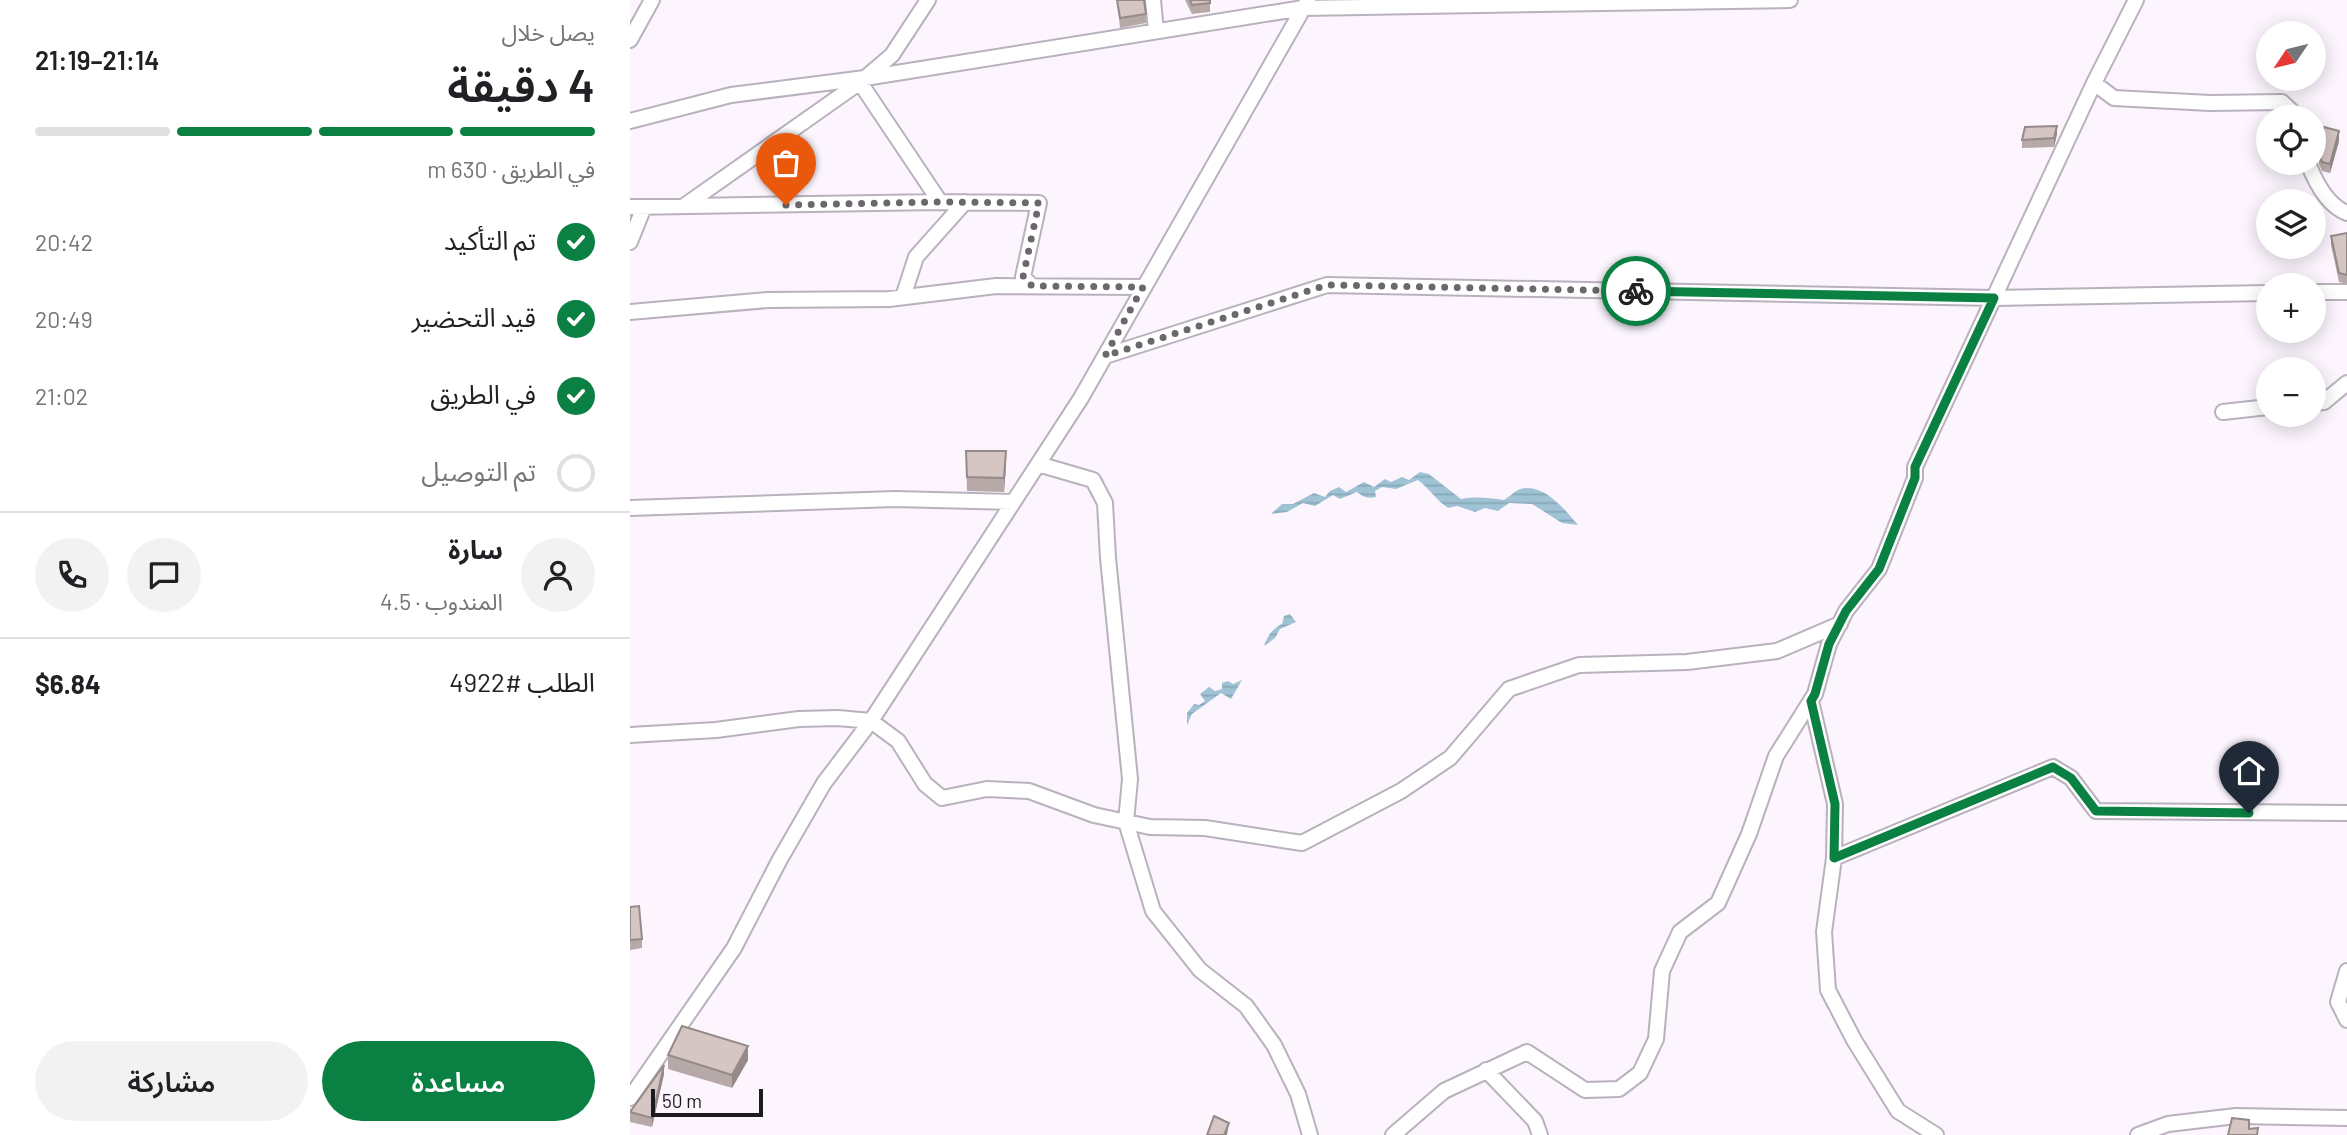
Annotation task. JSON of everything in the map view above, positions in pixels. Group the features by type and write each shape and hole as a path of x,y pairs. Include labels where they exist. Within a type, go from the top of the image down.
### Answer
{"street":[{"path":"630,40 652,0"},
{"path":"684,206 865,78 892,55 928,0"},
{"path":"1153,0 1156,31"},
{"path":"630,121 731,95 865,78 1306,4 1790,0"},
{"path":"1393,1135 1444,1091 1527,1052 1585,1090 1619,1089 1640,1073 1656,1038 1662,971 1680,932 1718,903 1749,834 1776,756 1815,694 1829,644 1846,611 1879,569 1915,478 1915,467 2094,83 2136,0"},
{"path":"630,1098 734,948 779,861 824,783 871,721 1081,398 1306,4"},
{"path":"865,78 863,87 940,202"},
{"path":"2094,83 2114,98 2210,103 2282,102 2285,105"},
{"path":"2313,175 2316,184 2340,210 2347,213"},
{"path":"903,297 916,257 965,202"},
{"path":"630,242 637,207 1039,203 1023,277 1032,286"},
{"path":"1105,356 1327,285 1994,298 2256,293"},
{"path":"630,312 768,300 903,297 996,286 1143,287"},
{"path":"2326,292 2347,292"},
{"path":"2326,400 2347,383"},
{"path":"2222,412 2256,408"},
{"path":"1038,464 1093,480 1105,503 1130,779 1126,822 1153,911 1200,970 1246,1006 1274,1045 1298,1094 1310,1135"},
{"path":"630,508 895,499 1013,502"},
{"path":"630,735 716,730 799,719 871,721 898,741 925,784 942,798 987,789 1029,791 1094,815 1150,827 1205,828 1302,843 1401,791 1450,758 1509,689 1579,665 1687,662 1777,651 1840,624"},
{"path":"1811,701 1835,804 1834,858 1824,932 1828,990 1854,1040 1898,1111 1936,1135"},
{"path":"1834,858 2053,767 2071,778 2096,811 2347,813"},
{"path":"2347,971 2338,1002 2347,1020"},
{"path":"1486,1070 1535,1121 1540,1135"},
{"path":"2138,1135 2168,1124 2236,1116 2347,1118"}],"water":[{"path":"1420,472 1429,474 1461,499 1477,497 1504,500 1518,490 1536,489 1552,498 1578,525 1562,523 1532,504 1509,503 1498,511 1485,508 1475,512 1457,506 1448,508 1418,480 1396,489 1382,487 1375,491 1376,497 1366,497 1357,492 1340,499 1333,495 1315,506 1303,503 1287,512 1271,514 1282,504 1293,504 1314,493 1325,497 1339,487 1346,492 1364,482 1374,487 1385,479 1391,482 1402,477 1409,480"},
{"path":"1290,614 1296,622 1280,629 1275,638 1264,646 1271,633 1282,624 1284,616"},
{"path":"1242,680 1231,699 1221,693 1192,714 1187,725 1187,713 1194,704 1199,705 1205,701 1200,694 1209,687 1215,691 1222,689 1222,683 1228,681 1233,684"}],"building":[{"path":"1117,0 1144,0 1146,14 1120,18"},
{"path":"1190,0 1210,0 1210,3 1192,5"},
{"path":"2057,126 2054,138 2022,140 2025,127"},
{"path":"2326,128 2339,131 2330,164 2326,163"},
{"path":"2347,233 2347,275 2339,273 2331,236"},
{"path":"966,451 1006,451 1004,478 967,477"},
{"path":"639,906 642,939 630,940 630,907"},
{"path":"682,1026 748,1046 732,1075 668,1055"},
{"path":"664,1065 652,1118 630,1112"},
{"path":"1214,1116 1229,1123 1224,1135 1207,1135"},
{"path":"2232,1118 2249,1120 2249,1129 2258,1128 2257,1135 2228,1135"}],"way so far":[{"path":"786,205 1039,203 1023,277 1032,286 1143,287 1105,356 1327,285 1636,291"}],"route":[{"path":"1636,291 1994,298 1915,467 1915,478 1879,569 1846,611 1829,644 1811,701 1835,804 1834,858 2053,767 2071,778 2096,811 2249,813"}]}
